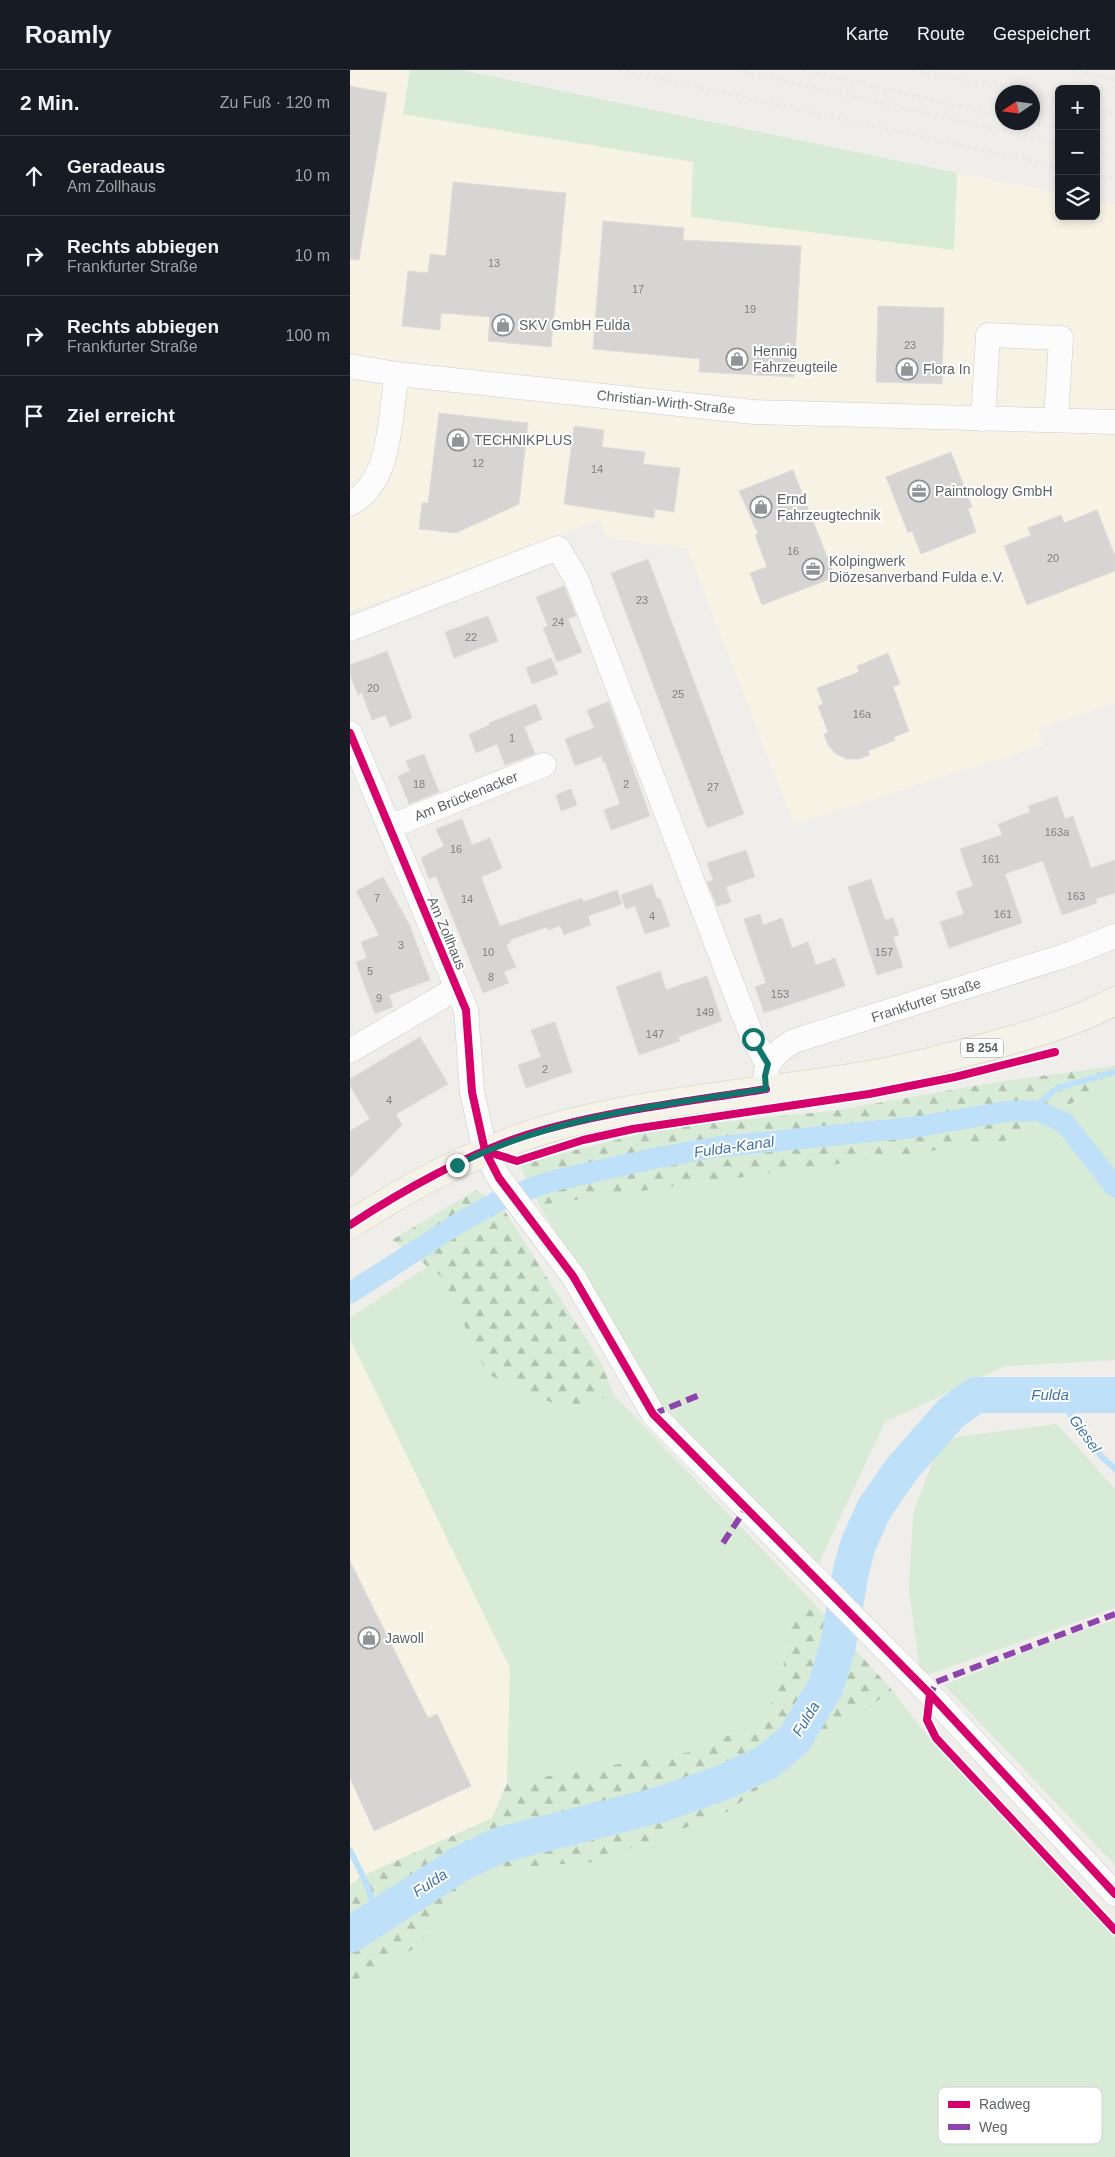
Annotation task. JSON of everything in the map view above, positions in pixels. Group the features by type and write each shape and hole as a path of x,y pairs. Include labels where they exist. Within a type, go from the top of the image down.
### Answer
{"main road":[{"name":"B 254","path":"350,1225 406,1192 485,1151 525,1136 570,1123 631,1110 767,1076 880,1072 956,1055 1038,1032 1115,1001"}],"street":[{"path":"983,419 988,335 1061,338 1056,420"},
{"name":"Christian-Wirth-Straße","path":"350,366 397,374 754,412 1115,422"},
{"path":"350,504 368,490 380,469 397,374"},
{"path":"350,629 558,548 576,578 767,1076"},
{"name":"Am Zollhaus","path":"350,733 466,1010 472,1092 485,1151 499,1178 573,1276 653,1414 890,1654 1115,1894"},
{"name":"Am Brückenacker","path":"389,827 544,765"},
{"name":"Frankfurter Straße","path":"767,1076 780,1049 794,1040 1070,954 1115,936"},
{"path":"350,1051 457,988"}],"shaded area":[{"path":"350,70 410,70 404,114 693,162 691,216 954,249 957,173 1055,192 1055,220 1100,220 1100,201 1115,204 1115,703 1037,728 1044,745 794,824 687,548 607,538 600,520 350,612"},
{"path":"350,1339 510,1668 507,1783 492,1818 362,1876 350,1885"}],"green space":[{"path":"410,70 461,70 957,173 954,250 691,217 693,162 403,114"},
{"path":"1115,1066 1115,1075 1017,1139 539,1205 519,1164 668,1127 832,1111 997,1082"},
{"path":"1115,1075 1115,1360 1005,1366 885,1422 818,1565 664,1409 539,1205 1017,1139"},
{"path":"476,1190 505,1211 602,1364 614,1395 566,1409 487,1374 442,1277 392,1240"},
{"path":"428,1266 442,1277 487,1374 566,1409 614,1395 810,1599 789,1614 782,1679 764,1720 690,1752 507,1783 510,1668 350,1339 350,1318"},
{"path":"1057,1424 1115,1489 1115,1608 925,1676 919,1665 909,1590 913,1514 941,1439"},
{"path":"810,1599 892,1690 727,1812 595,1862 475,1870 415,1948 350,1983 350,1885 362,1876 492,1818 507,1783 690,1752 764,1720 782,1679 789,1614"},
{"path":"1115,1620 1115,1865 944,1685 1066,1636"},
{"path":"892,1690 928,1737 1115,1938 1115,2157 350,2157 350,1983 415,1948 475,1870 595,1862 727,1812"}],"building":[{"path":"350,86 387,93 359,260 350,259"},
{"path":"453,182 566,193 551,347 488,341 490,317 441,313 440,330 402,326 408,271 428,273 430,254 446,256"},
{"path":"603,221 684,228 683,240 801,246 794,377 699,372 700,359 593,349"},
{"path":"878,306 944,308 942,384 876,382"},
{"path":"439,413 528,423 519,504 456,533 419,529 422,503 428,503"},
{"path":"574,426 604,430 602,447 645,452 643,464 680,468 674,512 655,509 654,518 564,504"},
{"path":"951,452 972,507 968,508 976,532 921,554 912,531 908,533 886,477"},
{"path":"793,470 835,577 762,605 750,573 767,567 755,535 758,534 739,491"},
{"path":"1097,510 1115,556 1115,571 1027,605 1004,546 1031,535 1028,528 1061,515 1064,523"},
{"path":"648,559 744,814 707,828 611,573"},
{"path":"564,586 576,616 568,619 582,652 557,662 543,628 548,626 536,597"},
{"path":"488,616 498,641 454,658 445,632"},
{"path":"387,651 412,718 390,727 386,715 372,720 362,693 358,695 350,675 350,665"},
{"path":"888,653 900,684 893,687 909,731 894,737 895,740 868,751 870,755 859,759 847,759 836,754 828,745 824,734 828,732 818,706 823,704 817,688 859,672 857,666"},
{"path":"551,658 558,674 532,684 526,668"},
{"path":"609,702 650,816 611,830 604,810 620,804 605,762 603,762 601,756 575,766 565,739 594,728 587,710"},
{"path":"536,704 542,719 524,727 535,754 505,765 497,744 476,753 469,734 490,725 489,723"},
{"path":"424,754 439,792 409,804 398,776 410,771 406,761"},
{"path":"571,789 577,805 561,811 556,795"},
{"path":"1057,796 1065,819 1073,816 1091,868 1115,860 1115,893 1095,899 1097,903 1062,915 1043,861 1005,874 1022,923 949,948 940,922 964,914 956,892 973,886 960,849 1002,835 998,824 1030,812 1028,806"},
{"path":"462,819 472,845 490,838 502,868 481,877 500,926 582,898 583,902 617,890 622,904 588,916 591,925 564,935 560,926 548,930 547,927 509,940 511,943 506,945 516,967 504,972 509,983 483,993 436,876 429,879 421,858 444,846 436,829"},
{"path":"746,850 755,877 726,887 731,902 717,906 707,882 713,880 707,863"},
{"path":"383,877 410,926 430,980 389,995 393,1007 375,1014 356,962 367,958 361,942 379,935 356,891"},
{"path":"871,879 885,920 893,918 899,935 893,937 903,967 877,975 848,887"},
{"path":"652,884 657,899 660,898 670,926 645,934 635,906 626,909 621,895"},
{"path":"760,914 763,925 782,918 792,948 808,942 816,965 835,958 845,986 764,1013 755,987 766,983 744,919"},
{"path":"660,971 666,990 707,976 722,1021 678,1037 680,1041 639,1055 616,987"},
{"path":"555,1022 572,1072 526,1088 518,1065 541,1057 531,1030"},
{"path":"420,1037 448,1084 396,1114 402,1125 350,1178 350,1131 370,1119 350,1086 350,1079"},
{"name":"Jawoll","path":"350,1561 428,1718 437,1714 471,1786 374,1831 350,1778"}],"waterway":[{"path":"1029,1111 1058,1088 1115,1072"},
{"name":"Fulda-Kanal","path":"350,1293 459,1223 502,1199 552,1181 656,1158 717,1147 916,1127 1009,1111 1038,1111 1065,1123 1115,1187"},
{"name":"Fulda","path":"350,1935 460,1864 500,1845 662,1804 724,1782 767,1762 794,1740 826,1686 838,1645 851,1571 858,1545 874,1509 901,1470 951,1413 976,1395 1115,1395"},
{"name":"Giesel","path":"1057,1396 1101,1456 1115,1469"},
{"path":"350,1850 367,1885 378,1917"}],"railway":[{"path":"620,70 1055,166"},
{"path":"738,70 1055,143"},
{"path":"803,70 995,114"},
{"path":"914,70 995,87"},
{"path":"1073,70 1115,80"},
{"path":"1040,97 1055,100"},
{"path":"1100,110 1115,113"},
{"path":"1040,124 1055,128"},
{"path":"1100,138 1115,142"},
{"path":"1100,153 1115,157"},
{"path":"1100,176 1115,180"}],"marked path":[{"path":"653,1414 702,1394"},
{"path":"723,1543 746,1508"},
{"path":"929,1698 936,1682 1115,1614"}],"cycle path":[{"path":"350,733 466,1010 472,1092 485,1151 499,1178 573,1276 653,1414 930,1694 1115,1894"},
{"path":"485,1151 517,1161 583,1140 633,1129 869,1094 955,1077 1055,1052"},
{"path":"350,1225 435,1174 481,1152 526,1135 615,1113 766,1089"},
{"path":"930,1694 927,1720 936,1738 1115,1930"}],"place":[{"name":"SKV GmbH Fulda","path":"503,325"},
{"name":"Hennig Fahrzeugteile","path":"737,359"},
{"name":"Flora In","path":"907,369"},
{"name":"TECHNIKPLUS","path":"458,440"},
{"name":"Paintnology GmbH","path":"919,491"},
{"name":"Ernd Fahrzeugtechnik","path":"761,507"},
{"name":"Kolpingwerk Diözesanverband Fulda e.V.","path":"813,569"},
{"name":"Jawoll","path":"369,1638"}],"route":[{"path":"457,1165 485,1151 525,1136 570,1123 631,1110 766,1089 765,1076 768,1064 753,1039"}]}
